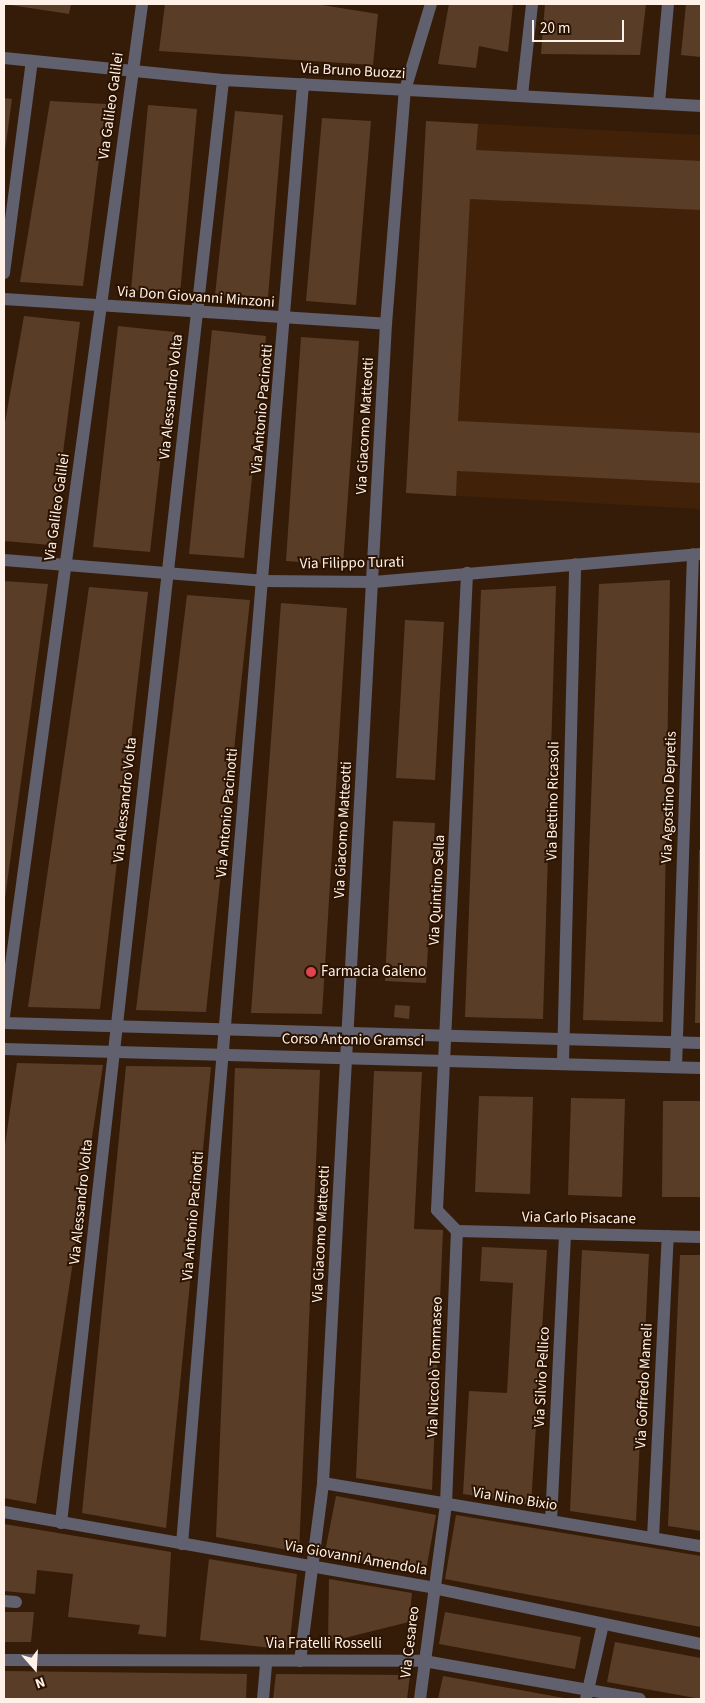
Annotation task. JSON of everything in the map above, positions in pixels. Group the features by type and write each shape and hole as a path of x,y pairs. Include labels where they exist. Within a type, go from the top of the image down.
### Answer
{"street":[{"name":"Via Galileo Galilei","path":"4,1016 142,4"},
{"name":"Via Giacomo Matteotti","path":"300,1661 324,1483 374,582 386,324 405,90 428,4"},
{"path":"522,95 532,4"},
{"path":"659,103 668,4"},
{"name":"Via Bruno Buozzi","path":"4,58 222,80 701,106"},
{"path":"4,272 32,61"},
{"name":"Via Alessandro Volta","path":"61,1523 222,80"},
{"name":"Via Antonio Pacinotti","path":"182,1544 286,319 303,84"},
{"name":"Via Don Giovanni Minzoni","path":"4,299 196,314 386,324"},
{"name":"Via Filippo Turati","path":"4,560 263,581 374,582 697,554"},
{"name":"Via Agostino Depretis","path":"676,1067 697,554"},
{"name":"Via Bettino Ricasoli","path":"563,1062 576,564"},
{"name":"Via Quintino Sella","path":"457,1231 437,1210 467,573"},
{"name":"Corso Antonio Gramsci","path":"4,1023 701,1042"},
{"name":"Corso Antonio Gramsci","path":"4,1048 563,1062 701,1068"},
{"name":"Via Carlo Pisacane","path":"457,1231 701,1237"},
{"name":"Via Niccolò Tommaseo","path":"433,1588 446,1504 457,1231"},
{"name":"Via Silvio Pellico","path":"551,1521 565,1234"},
{"name":"Via Goffredo Mameli","path":"653,1538 668,1236"},
{"name":"Via Nino Bixio","path":"324,1483 701,1546"},
{"name":"Via Giovanni Amendola","path":"4,1512 433,1588 701,1644"},
{"name":"Via Cesareo","path":"420,1699 433,1588"},
{"path":"588,1694 603,1624"},
{"name":"Via Fratelli Rosselli","path":"4,1660 424,1661 588,1694 640,1699"},
{"path":"263,1699 266,1661"}],"shaded area":[{"path":"426,121 701,135 701,509 406,493"}],"building":[{"path":"4,4 71,4 69,14"},
{"path":"165,4 316,4 378,14 373,65 159,51"},
{"path":"449,4 513,4 508,52 479,46 476,68 438,64"},
{"path":"545,4 646,4 640,55 541,54"},
{"path":"686,4 701,4 701,57 681,55"},
{"path":"4,98 12,99 5,150 4,150"},
{"path":"50,101 106,104 83,286 20,282"},
{"path":"148,105 197,109 180,294 131,290"},
{"path":"235,111 283,115 268,297 215,295"},
{"path":"322,118 371,121 356,305 306,301"},
{"path":"426,121 478,124 476,150 701,161 701,210 470,199 458,421 701,433 701,483 457,471 456,496 406,493"},
{"path":"24,316 80,322 51,545 4,541 4,428"},
{"path":"118,326 175,332 150,552 93,547"},
{"path":"212,330 266,336 244,558 189,554"},
{"path":"301,337 359,341 343,565 286,561"},
{"path":"670,580 663,1022 583,1020 599,584"},
{"path":"4,581 48,584 5,898 4,898"},
{"path":"556,586 543,1019 465,1017 481,590"},
{"path":"89,587 148,592 100,1009 28,1007"},
{"path":"187,595 250,600 206,1012 136,1010"},
{"path":"281,603 347,608 322,1014 251,1013"},
{"path":"405,620 444,622 435,780 396,778"},
{"path":"393,821 435,823 426,983 385,981"},
{"path":"699,850 701,850 701,1023 695,1023"},
{"path":"395,1005 410,1006 409,1019 394,1017"},
{"path":"17,1063 103,1065 36,1504 4,1498 4,1152"},
{"path":"126,1066 211,1067 166,1528 82,1513"},
{"path":"235,1068 320,1070 299,1552 216,1537"},
{"path":"374,1071 422,1072 414,1229 443,1230 432,1490 356,1478"},
{"path":"479,1096 533,1097 530,1194 475,1192"},
{"path":"571,1098 625,1099 622,1197 568,1195"},
{"path":"663,1101 701,1101 701,1197 662,1197"},
{"path":"482,1247 547,1250 531,1505 463,1494 469,1391 507,1393 513,1283 480,1281"},
{"path":"582,1250 649,1254 636,1521 570,1511"},
{"path":"680,1255 701,1255 701,1531 668,1526"},
{"path":"336,1496 436,1515 425,1576 324,1557"},
{"path":"456,1515 701,1556 701,1627 445,1579"},
{"path":"4,1524 171,1552 166,1637 138,1634 140,1625 68,1617 73,1574 37,1570 35,1594 4,1591"},
{"path":"209,1559 297,1574 289,1650 200,1640"},
{"path":"329,1579 412,1593 409,1622 328,1642"},
{"path":"4,1612 34,1612 31,1642 4,1642"},
{"path":"445,1612 581,1637 575,1669 439,1644"},
{"path":"615,1642 701,1658 701,1699 607,1682"},
{"path":"4,1671 247,1674 246,1699 4,1699"},
{"path":"276,1674 410,1675 407,1699 273,1699"},
{"path":"443,1676 564,1698 564,1699 438,1699"}],"place":[{"name":"Farmacia Galeno","path":"311,972"}]}
